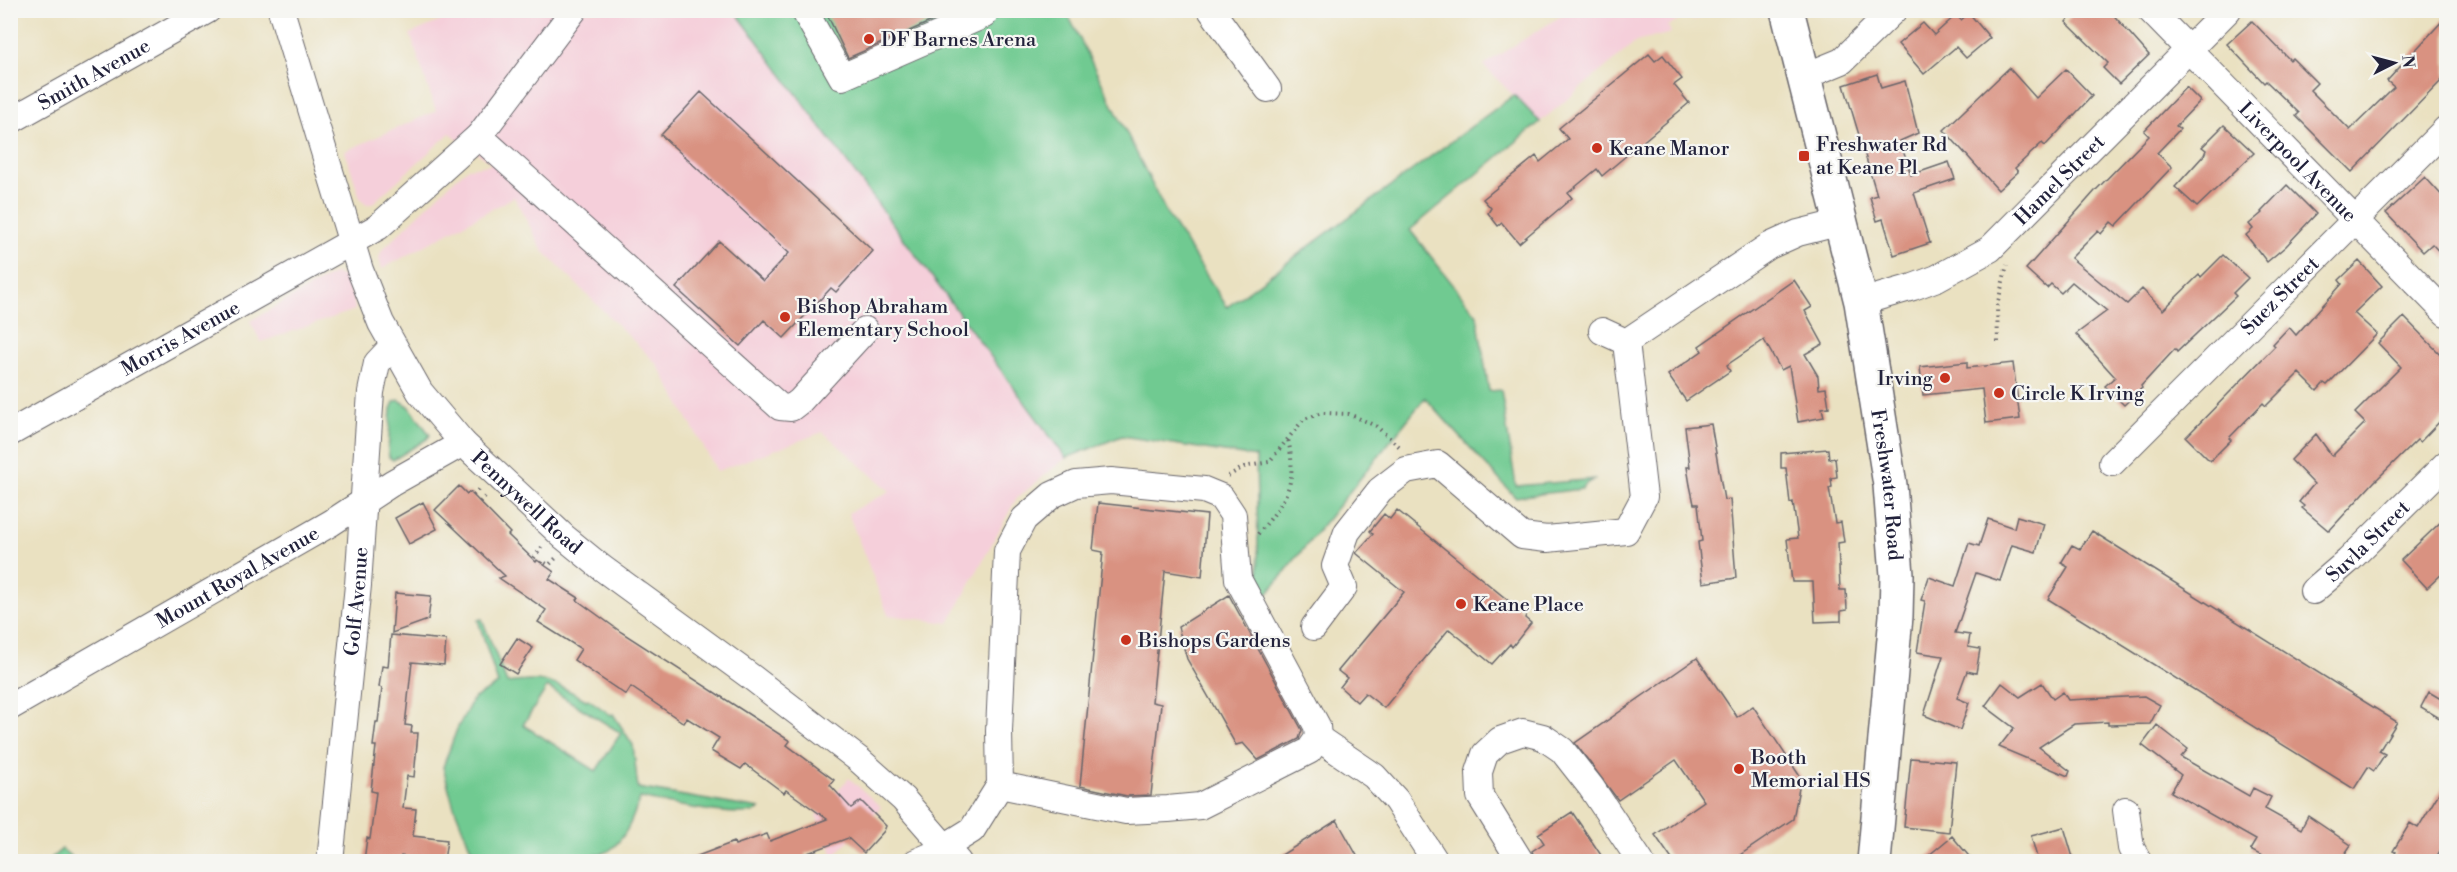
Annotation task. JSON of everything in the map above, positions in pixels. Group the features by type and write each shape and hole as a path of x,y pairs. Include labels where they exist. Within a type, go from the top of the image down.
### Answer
{"main road":[{"name":"Freshwater Road","path":"1787,10 1861,302 1885,441 1897,575 1895,635 1879,855"}],"street":[{"name":"Smith Avenue","path":"10,121 208,10"},
{"name":"Pennywell Road","path":"281,10 351,243 370,297 393,346 420,392 463,443 544,519 602,568 754,679 858,759 903,799 952,854"},
{"name":"Morris Avenue","path":"10,433 351,243 385,221 478,136 574,10"},
{"path":"804,10 842,77 984,15 982,10"},
{"path":"1211,10 1268,89"},
{"path":"1803,77 1842,61 1894,10"},
{"name":"Liverpool Avenue","path":"2150,10 2446,313"},
{"name":"Hamel Street","path":"1861,302 1929,281 1990,249 2229,10"},
{"name":"Suez Street","path":"2112,463 2446,129"},
{"path":"478,136 780,407 791,408 800,401 865,330"},
{"path":"1626,342 1769,246 1798,232 1842,222"},
{"path":"1602,331 1626,342"},
{"path":"1314,627 1344,587 1335,566 1347,532 1380,490 1406,470 1438,464 1522,536 1547,540 1626,531 1644,497 1626,342"},
{"name":"Golf Avenue","path":"330,861 358,585 373,383 377,363 393,346"},
{"name":"Mount Royal Avenue","path":"10,707 331,523 463,443"},
{"name":"Suvla Street","path":"2313,591 2349,561 2446,464"},
{"path":"916,861 952,854 972,830 1000,785 999,731 1006,551 1024,519 1052,495 1076,484 1111,481 1203,490 1221,497 1233,515 1238,579 1317,726 1318,738 1309,751 1200,806 1126,811 1000,785"},
{"path":"1521,861 1480,796 1479,772 1485,754 1500,740 1523,732 1543,737 1562,750 1591,787 1641,861"},
{"path":"1318,738 1374,776 1396,800 1436,861"},
{"path":"2126,810 2131,848 2139,861"}],"path":[{"path":"1998,342 1997,306 2009,259"},
{"path":"1203,490 1244,467 1269,462 1304,419 1322,413 1349,414 1376,426 1421,467"},
{"path":"1237,563 1282,505 1292,479 1292,457 1288,438"},
{"path":"534,558 546,542"},
{"path":"541,563 542,561 548,564"}],"shaded area":[{"name":"Bishop Abraham Elementary School","path":"450,11 735,11 1066,458 1016,499 949,623 888,615 848,513 890,491 823,432 717,471 657,364 543,251 514,197 382,269 379,258 382,250 452,182 468,168 490,165 490,162 450,133 372,204 365,204 360,198 345,151 436,111 410,34 452,16"},
{"path":"1569,11 1716,11 1693,21 1688,15 1668,26 1671,33 1636,42 1540,122 1483,65"},
{"path":"333,274 344,276 354,300 355,310 261,342 250,321"},
{"path":"849,778 881,807 834,856 816,816"}],"green space":[{"path":"735,11 1066,11 1167,214 1227,307 1514,95 1540,122 1410,230 1477,315 1489,391 1501,390 1516,486 1596,479 1587,483 1582,489 1515,497 1425,398 1264,598 1259,588 1256,457 1122,436 1066,458"},
{"path":"399,400 409,406 430,435 393,460 389,457 388,451 391,409 394,402"},
{"path":"482,619 507,683 548,682 588,699 611,715 613,714 633,745 638,788 760,809 738,813 721,812 640,798 621,839 610,850 602,853 590,856 526,859 503,857 471,849 453,804 443,767 457,729 473,699 498,684 478,620","holes":["547,687 621,733 596,771 523,725"]},
{"path":"62,849 76,861 48,861"}],"building":[{"name":"DF Barnes Arena","path":"825,10 957,10 848,58"},
{"path":"2076,10 2109,10 2149,55 2119,84 2103,68 2108,63 2066,22"},
{"path":"1969,13 1990,38 1966,58 1956,47 1924,74 1898,44 1923,23 1934,35 1956,15 1961,20"},
{"path":"2446,17 2446,76 2352,172 2296,116 2299,113 2266,81 2264,83 2227,44 2252,21 2290,60 2292,58 2317,83 2310,90 2350,130 2394,87 2387,81"},
{"name":"Keane Manor","path":"1649,54 1655,61 1663,55 1682,79 1674,85 1689,103 1602,176 1597,169 1568,193 1572,198 1519,243 1502,223 1498,226 1488,213 1491,208 1483,199 1536,156 1540,162 1568,139 1559,128"},
{"path":"2009,68 2036,98 2066,69 2092,96 2045,146 2042,143 2015,168 2018,172 1998,190 1944,130"},
{"path":"1877,74 1881,88 1905,81 1918,133 1900,141 1911,175 1949,162 1955,179 1914,193 1930,243 1894,255 1883,219 1877,221 1870,197 1877,195 1844,85"},
{"path":"2186,87 2200,101 2176,126 2180,129 2157,153 2172,167 2116,226 2111,222 2101,234 2098,231 2071,258 2127,304 2142,289 2163,310 2223,255 2248,278 2233,293 2236,296 2177,352 2175,349 2141,386 2142,388 2124,405 2105,386 2115,377 2076,334 2107,311 2072,282 2061,293 2051,284 2047,288 2026,269 2095,191 2149,136 2144,131"},
{"path":"701,92 873,251 836,292 831,288 784,338 764,320 740,346 676,288 719,241 763,281 789,253 661,135"},
{"path":"2224,125 2254,153 2197,207 2175,187 2204,155 2206,150 2202,147"},
{"path":"2425,177 2446,200 2446,259 2432,244 2423,252 2386,213"},
{"path":"2287,185 2316,214 2286,246 2267,262 2246,235 2253,229 2249,224"},
{"path":"2359,261 2382,286 2354,313 2377,334 2327,385 2324,383 2317,391 2299,373 2266,406 2263,403 2210,461 2186,437 2275,346 2273,344 2289,327 2296,335 2342,284 2339,280"},
{"path":"1794,280 1812,307 1805,311 1823,344 1805,354 1818,376 1819,389 1826,388 1829,407 1822,408 1824,417 1798,422 1789,366 1781,370 1764,340 1727,365 1730,371 1686,401 1668,375 1702,351 1699,346"},
{"path":"2404,317 2446,360 2446,415 2420,442 2417,440 2374,482 2329,531 2302,508 2304,506 2299,502 2314,484 2291,460 2316,434 2332,456 2365,423 2355,413 2401,367 2378,343"},
{"path":"1967,362 1967,368 2013,363 2020,419 1986,423 1982,389 1923,395 1920,367"},
{"path":"1711,424 1724,500 1730,499 1736,578 1703,583 1698,542 1702,541 1698,504 1694,504 1690,485 1685,427"},
{"path":"1828,449 1829,459 1835,458 1837,477 1831,478 1832,487 1829,488 1835,523 1841,522 1844,542 1838,543 1840,590 1846,590 1847,610 1841,611 1841,621 1815,622 1813,582 1792,582 1787,539 1798,538 1793,502 1790,503 1786,468 1781,468 1781,453"},
{"path":"459,486 467,494 470,492 510,533 508,535 536,562 537,560 554,572 549,579 579,598 577,600 621,632 790,741 787,745 834,780 830,785 851,808 861,801 886,826 884,831 864,853 848,838 805,854 806,858 796,861 687,861 734,842 735,845 767,834 770,841 827,819 786,790 784,793 745,764 741,769 711,751 719,738 687,718 684,723 631,687 626,695 574,660 581,649 538,622 546,610 499,578 505,576 435,510"},
{"path":"423,502 437,529 409,544 395,518"},
{"name":"Bishops Gardens","path":"1098,503 1207,515 1202,577 1165,571 1152,702 1161,704 1151,795 1127,796 1080,786 1103,552 1093,550"},
{"name":"Keane Place","path":"1397,510 1526,615 1525,618 1531,623 1512,647 1510,644 1492,664 1449,629 1384,708 1365,693 1357,702 1340,687 1347,678 1338,671 1404,592 1356,553 1373,534 1370,531 1384,514 1390,519"},
{"path":"2017,516 2044,524 2036,552 2012,545 2000,581 1976,573 1955,633 1970,635 1968,647 1980,649 1976,673 1967,671 1957,698 1969,703 1960,730 1924,715 1943,656 1917,652 1925,601 1921,600 1929,577 1955,586 1969,543 1979,546 1988,519 2014,528"},
{"path":"2446,517 2446,570 2427,588 2401,560"},
{"path":"2092,531 2397,722 2379,751 2385,754 2374,771 2368,767 2354,789 2048,599 2068,567 2061,563 2072,545 2080,549"},
{"path":"395,593 431,596 428,620 392,633"},
{"path":"1229,595 1302,730 1299,739 1258,760 1243,743 1236,745 1187,659 1178,627"},
{"path":"391,635 446,640 444,665 412,662 405,725 412,726 411,733 418,733 414,777 407,776 403,808 416,809 413,836 447,840 444,861 401,856 401,861 364,861 367,838 370,839 376,792 371,791 376,746 373,746 382,688 379,687 382,666 388,667"},
{"path":"517,638 533,648 516,674 500,664"},
{"name":"Booth Memorial HS","path":"1697,658 1737,717 1753,706 1801,778 1793,819 1731,861 1673,861 1655,835 1704,801 1676,760 1618,800 1575,743"},
{"path":"2002,683 2020,697 2042,683 2053,699 2063,692 2068,700 2144,696 2160,705 2150,724 2108,725 2108,722 2074,724 2039,747 2070,771 2068,776 1999,747 2014,728 1985,706"},
{"path":"2429,692 2446,702 2446,722 2421,707"},
{"path":"2157,725 2188,749 2181,757 2249,796 2253,788 2271,797 2265,809 2301,829 2308,816 2351,845 2340,861 2272,861 2250,850 2256,840 2171,792 2181,775 2142,745"},
{"path":"1911,758 1956,762 1949,832 1904,827"},
{"path":"2446,781 2446,841 2434,861 2390,861 2396,852 2393,851 2410,823 2418,828"},
{"path":"1572,812 1605,861 1536,861 1532,851 1544,843 1538,834"},
{"path":"1337,820 1360,861 1272,861"},
{"path":"2064,827 2074,861 2038,861 2031,836"},
{"path":"1952,836 1973,861 1922,861"}],"place":[{"name":"DF Barnes Arena","path":"869,39"},
{"name":"Keane Manor","path":"1597,148"},
{"name":"Freshwater Rd at Keane Pl","path":"1804,156"},
{"name":"Bishop Abraham Elementary School","path":"785,317"},
{"name":"Irving","path":"1945,378"},
{"name":"Circle K Irving","path":"1999,393"},
{"name":"Keane Place","path":"1461,604"},
{"name":"Bishops Gardens","path":"1126,640"},
{"name":"Booth Memorial HS","path":"1739,769"}]}
